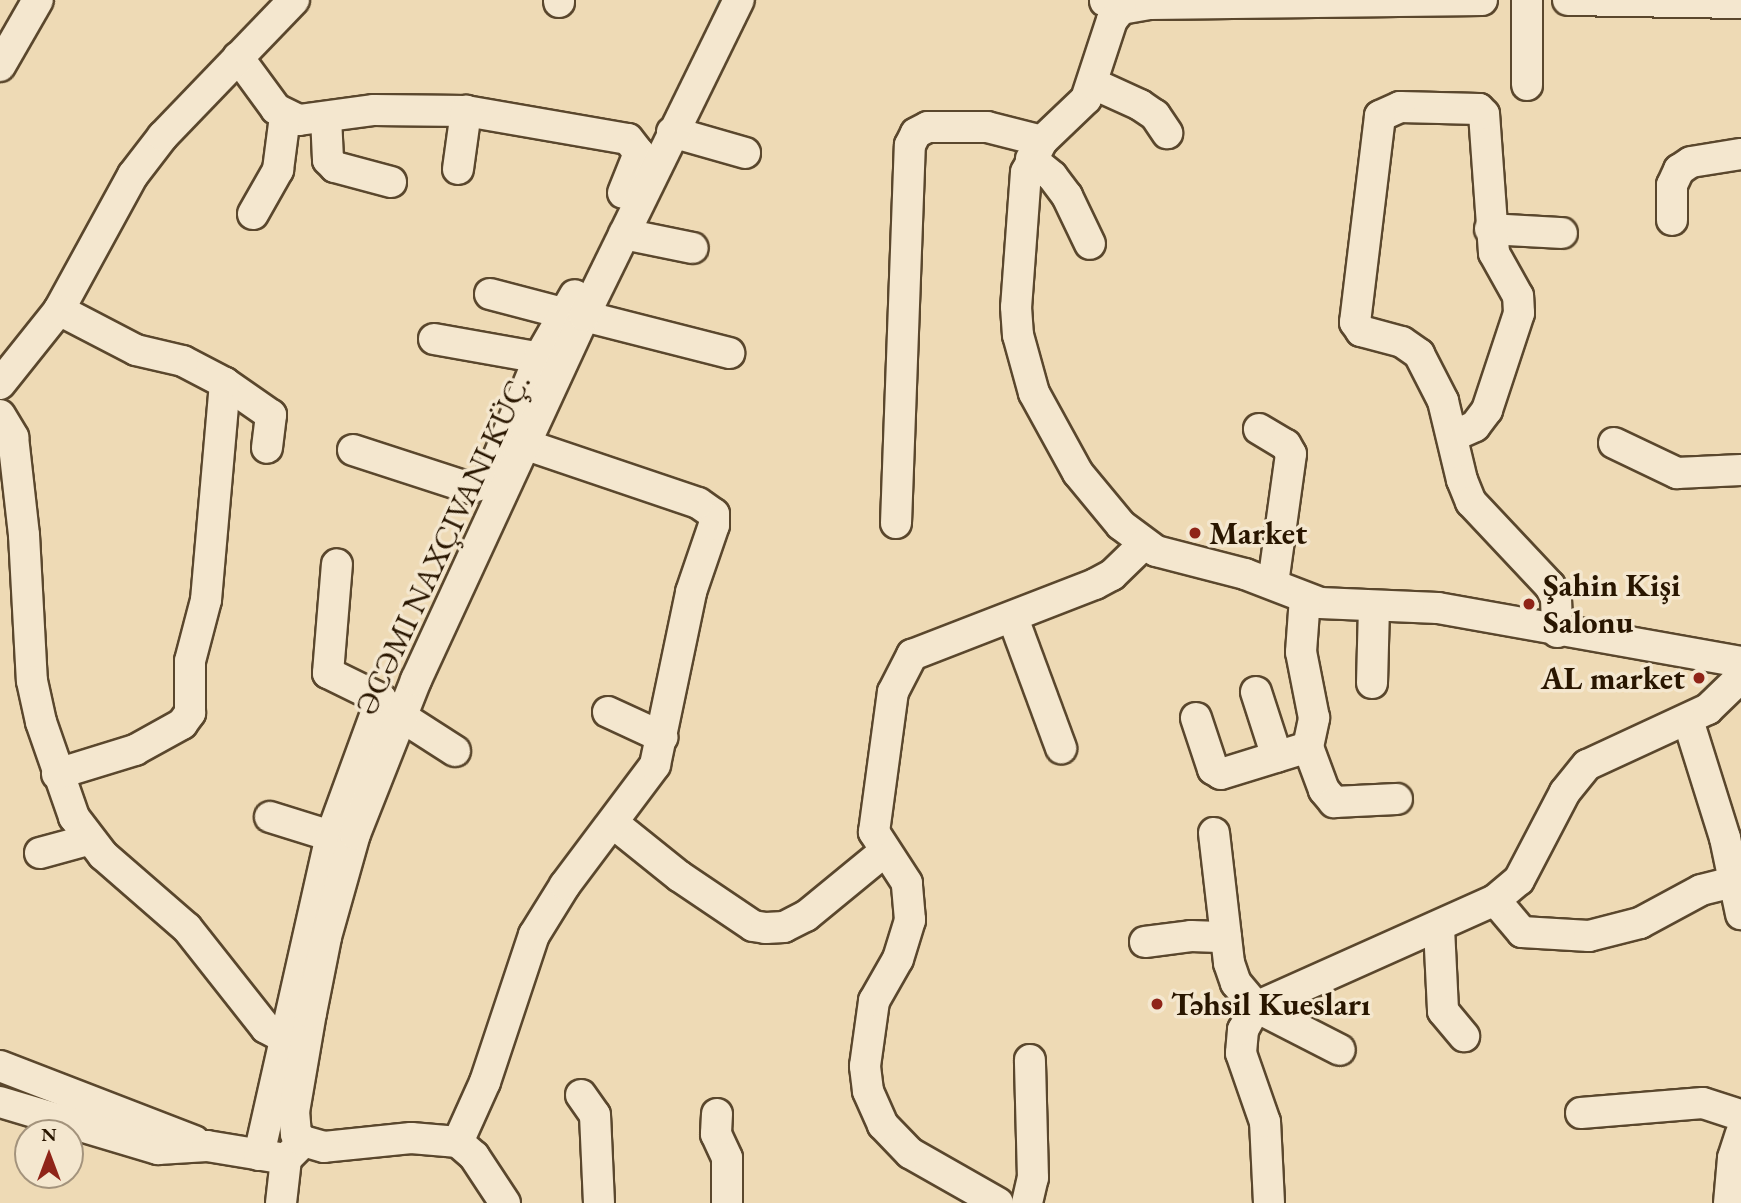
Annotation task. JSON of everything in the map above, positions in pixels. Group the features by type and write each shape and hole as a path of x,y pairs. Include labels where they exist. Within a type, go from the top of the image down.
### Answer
{"street":[{"path":"0,66 38,0"},
{"path":"0,384 59,310 134,175 163,136 294,0"},
{"path":"353,450 479,488 488,482 575,315 624,234 739,0"},
{"path":"1482,0 1130,3 1107,34 1094,84 1086,99 1037,150 1024,183 1016,271 1018,335 1027,374 1078,473 1121,525 1143,545 1273,584 1305,598 1335,606 1448,610 1557,632 1741,662"},
{"path":"1527,0 1528,85"},
{"path":"1568,0 1741,3"},
{"path":"238,57 285,116 278,170 253,214"},
{"path":"1094,84 1140,105 1155,115 1167,133"},
{"path":"1452,436 1475,426 1487,410 1519,313 1514,286 1499,267 1490,229 1484,114 1479,109 1386,110 1380,116 1355,321 1361,331 1402,342 1419,354 1443,401 1452,436 1471,502 1550,586 1556,598 1557,632"},
{"path":"285,116 326,117 374,110 466,111 628,139 639,153 575,315"},
{"path":"458,169 466,111"},
{"path":"326,117 328,160 335,167 391,182"},
{"path":"896,523 908,284 909,145 916,133 928,127 987,127 1037,150 1067,196 1090,244"},
{"path":"672,132 745,153"},
{"path":"1672,220 1672,185 1679,170 1691,162 1741,154"},
{"path":"1490,229 1562,233"},
{"path":"624,234 693,248"},
{"path":"490,294 729,353"},
{"path":"59,310 136,350 183,361 225,383 271,415 267,448"},
{"path":"434,339 552,359"},
{"path":"282,1152 296,1134 294,1112 326,937 355,834 401,717 527,445 552,359"},
{"path":"57,774 135,750 182,724 190,713 190,661 206,600 225,383"},
{"path":"0,415 13,437 32,681 57,774 88,840 187,928 266,1028 285,1038"},
{"path":"1259,429 1286,445 1291,454 1273,584"},
{"path":"1614,443 1677,473 1741,470"},
{"path":"458,1142 485,1082 534,935 565,885 649,779 662,737 691,592 714,514 698,503 527,445"},
{"path":"998,1203 910,1153 883,1125 868,1091 865,1066 874,1001 898,959 909,920 907,883 877,839 874,821 893,692 902,670 922,649 1013,618 1112,575 1143,545"},
{"path":"281,1203 285,1038 331,836 381,699 334,680 328,673 337,564"},
{"path":"1305,598 1301,652 1314,719 1308,747 1324,790 1334,802 1397,800"},
{"path":"1371,683 1374,606"},
{"path":"1013,618 1061,748"},
{"path":"1269,1203 1265,1122 1241,1053 1243,1030 1256,1007 1439,928 1495,900 1519,880 1565,792 1587,765 1688,720 1720,700 1741,677"},
{"path":"1256,692 1278,757"},
{"path":"608,712 662,737"},
{"path":"401,717 455,751"},
{"path":"1196,718 1213,769 1222,774 1308,747"},
{"path":"1688,720 1738,881 1741,914"},
{"path":"270,817 331,836"},
{"path":"613,823 679,876 752,926 766,928 784,927 806,916 885,851"},
{"path":"1214,833 1226,937 1236,983 1256,1007 1340,1050"},
{"path":"40,853 88,840"},
{"path":"1495,900 1522,932 1589,936 1640,923 1701,890 1738,881"},
{"path":"1439,928 1443,1011 1464,1035"},
{"path":"1145,942 1191,936 1226,937"},
{"path":"1027,1203 1033,1178 1030,1060"},
{"path":"0,1066 207,1146"},
{"path":"581,1095 596,1115 599,1203"},
{"path":"0,1102 158,1149 207,1146 282,1152 411,1138 458,1142 474,1156 505,1203"},
{"path":"1581,1113 1703,1104 1741,1115"},
{"path":"717,1114 716,1134 727,1158 727,1203"},
{"path":"1729,1203 1733,1158 1741,1133"}],"waterway":[{"path":"713,20 722,0"}],"place":[{"name":"Market","path":"1195,533"},
{"name":"Şahin Kişi Salonu","path":"1529,604"},
{"name":"AL market","path":"1699,678"},
{"name":"Təhsil Kuesları","path":"1157,1004"}]}
